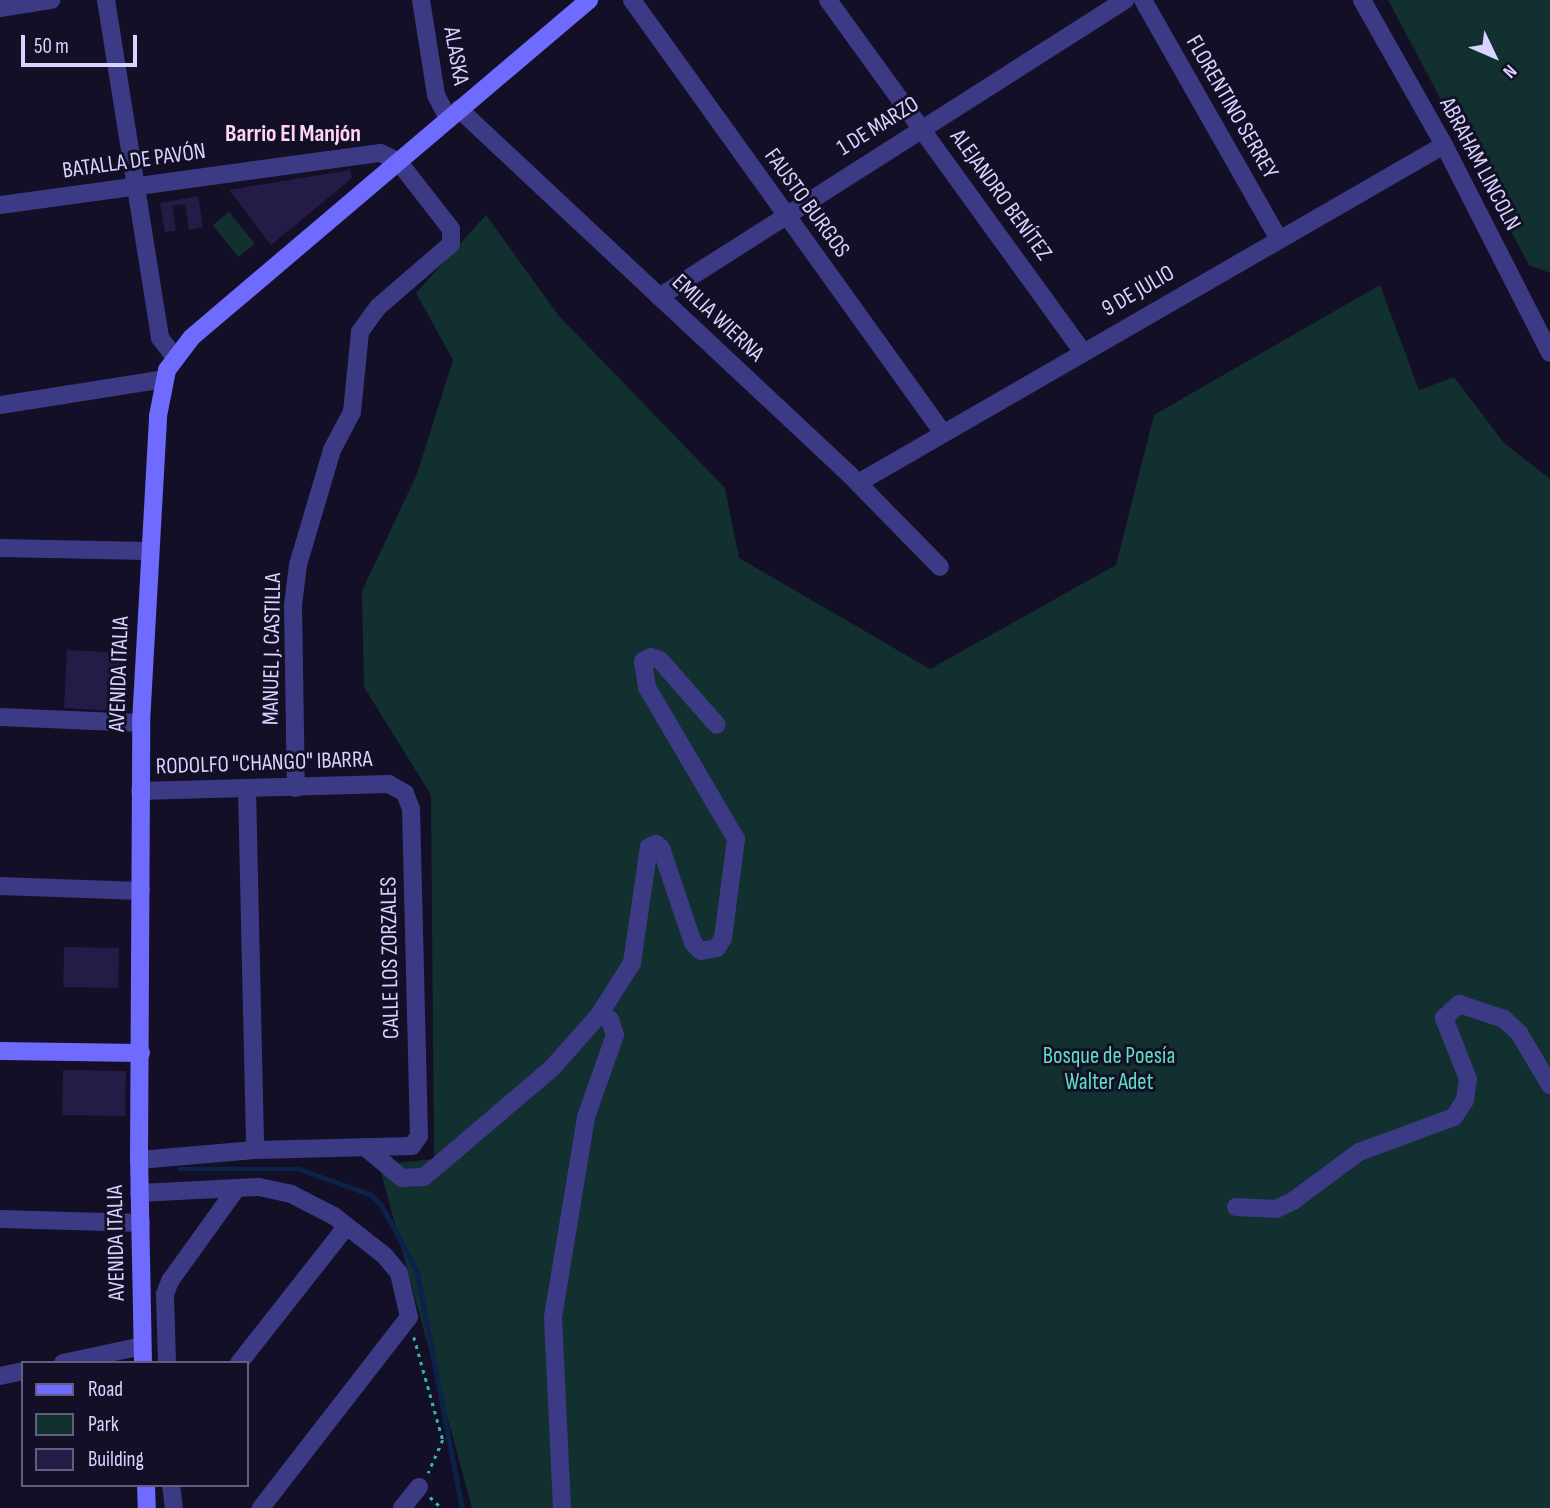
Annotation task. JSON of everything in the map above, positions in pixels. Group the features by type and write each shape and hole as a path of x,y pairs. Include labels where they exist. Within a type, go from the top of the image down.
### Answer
{"main road":[{"path":"174,356 398,161 589,0"},
{"name":"AVENIDA ITALIA","path":"143,1355 139,1193 141,723 148,551 164,379 174,356"},
{"path":"0,1051 141,1054"},
{"path":"146,1487 147,1508"}],"street":[{"path":"0,8 51,0"},
{"path":"106,0 133,186 160,338 174,356"},
{"name":"ALASKA","path":"421,0 436,95 454,114"},
{"name":"FAUSTO BURGOS","path":"632,0 943,433"},
{"name":"ALEJANDRO BENÍTEZ","path":"828,0 1083,352"},
{"name":"1 DE MARZO","path":"660,297 784,214 1125,0"},
{"name":"FLORENTINO SERREY","path":"1143,0 1278,238"},
{"name":"ABRAHAM LINCOLN","path":"1362,0 1444,145 1550,353"},
{"name":"EMILIA WIERNA","path":"454,114 660,297 858,484 940,567"},
{"name":"9 DE JULIO","path":"858,484 1278,238 1444,145"},
{"name":"BATALLA DE PAVÓN","path":"0,205 367,154 380,153 398,161"},
{"name":"MANUEL J. CASTILLA","path":"296,788 293,605 298,565 332,450 352,412 360,332 378,307 451,244 454,236 398,161"},
{"path":"0,405 164,379"},
{"path":"0,548 148,551"},
{"path":"139,1160 255,1150 365,1147 402,1178 425,1177 538,1082 599,1015 632,963 649,847 656,844 661,848 693,943 701,951 717,948 723,938 737,854 732,829 647,687 643,660 651,657 660,660 717,725"},
{"path":"0,716 141,723"},
{"name":"RODOLFO \"CHANGO\" IBARRA","path":"140,791 389,784"},
{"name":"CALLE LOS ZORZALES","path":"365,1147 418,1142 411,810 405,793 389,784"},
{"path":"247,790 255,1150"},
{"path":"0,886 141,891"},
{"path":"1236,1207 1276,1209 1293,1201 1353,1155 1454,1117 1465,1100 1468,1079 1444,1018 1459,1004 1504,1019 1519,1033 1550,1085"},
{"path":"562,1508 553,1317 586,1117 615,1035 610,1020 599,1015"},
{"path":"139,1193 259,1188 291,1194 347,1226 395,1266 409,1317 261,1508"},
{"path":"167,1361 165,1294 236,1189"},
{"path":"0,1219 141,1223"},
{"path":"241,1361 347,1226"},
{"path":"83,1361 143,1355"},
{"path":"0,1376 21,1371"},
{"path":"172,1487 174,1508"},
{"path":"402,1508 419,1487"}],"path":[{"path":"409,1317 443,1440 441,1453 419,1487 442,1508"}],"green space":[{"path":"1388,0 1550,0 1550,273 1529,265"},
{"path":"229,212 255,244 238,257 213,225"},
{"name":"Bosque de Poesía Walter Adet","path":"486,215 559,316 725,488 739,558 930,669 1116,565 1154,415 1380,285 1419,390 1454,377 1504,443 1550,479 1550,1508 472,1508 379,1165 434,1159 431,795 364,687 362,591 417,474 453,360 416,293"}],"building":[{"path":"350,170 352,178 271,245 229,190"},
{"path":"198,196 203,227 189,230 185,204 172,206 176,231 165,232 160,203"},
{"path":"67,650 126,653 123,711 64,708"},
{"path":"64,947 119,948 118,988 63,987"},
{"path":"63,1070 126,1071 125,1116 62,1115"}],"waterway":[{"path":"179,1169 299,1169 370,1194 382,1206 417,1271 462,1508"}],"district":[{"name":"Barrio El Manjón","path":"293,134"}]}
